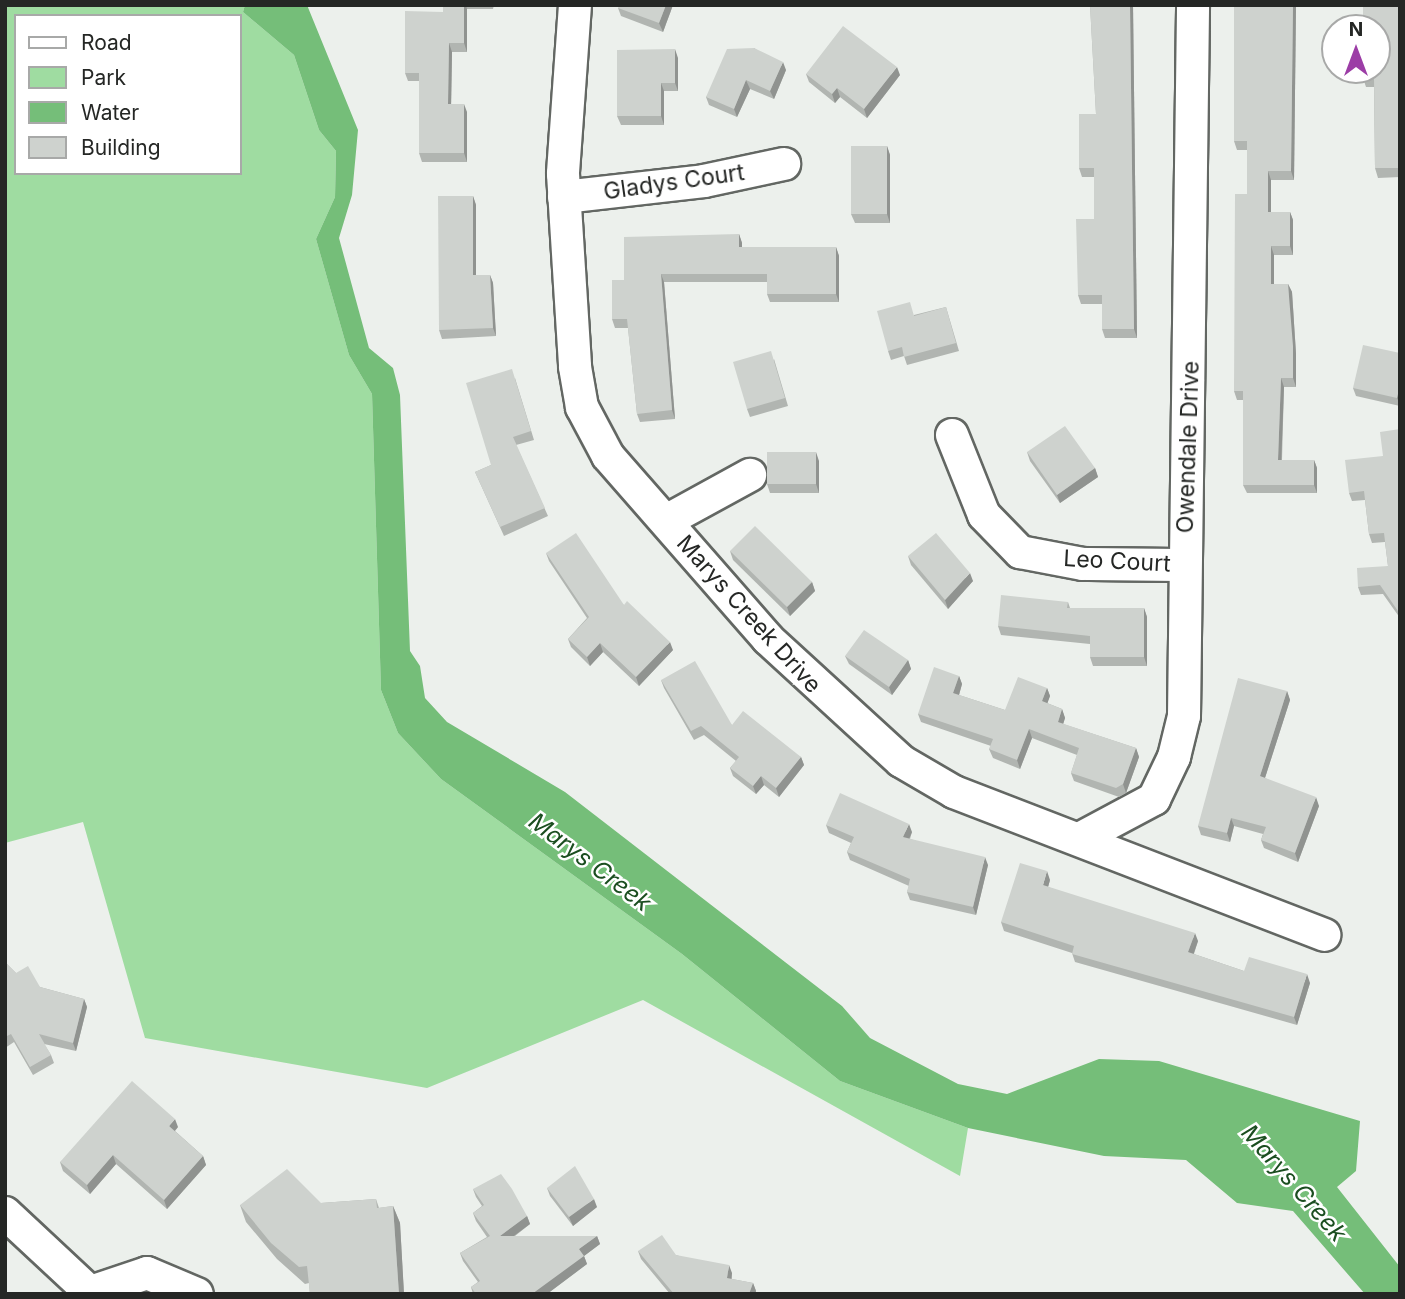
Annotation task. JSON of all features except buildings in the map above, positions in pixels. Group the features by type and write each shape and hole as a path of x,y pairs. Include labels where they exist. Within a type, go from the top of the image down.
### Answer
{"street":[{"name":"Marys Creek Drive","path":"575,5 564,197 582,407 608,456 768,639 901,761 954,792 1081,838 1324,935"},
{"name":"Owendale Drive","path":"1081,838 1154,799 1174,757 1184,716 1193,5"},
{"name":"Gladys Court","path":"564,197 704,181 784,164"},
{"name":"Leo Court","path":"952,435 984,515 1020,552 1083,564 1185,565"},
{"path":"666,521 750,475"},
{"path":"5,1213 91,1293 147,1273 197,1294"}],"green space":[{"path":"5,5 245,5 243,12 294,55 319,130 336,151 335,197 316,239 349,355 372,394 381,690 398,733 441,779 682,954 840,1081 968,1128 960,1176 643,1000 427,1088 145,1038 83,822 5,843"}],"water":[{"name":"Marys Creek","path":"245,5 307,5 358,130 352,195 339,238 369,348 393,368 400,395 410,651 420,666 425,698 447,722 565,792 842,1006 870,1038 958,1084 1007,1094 1099,1059 1159,1061 1360,1121 1356,1171 1337,1187 1400,1267 1400,1294 1365,1294 1293,1211 1237,1203 1186,1160 1104,1156 968,1128 840,1081 682,954 441,779 398,733 381,690 372,394 349,355 316,239 335,197 336,151 319,130 294,55 243,12"}]}
